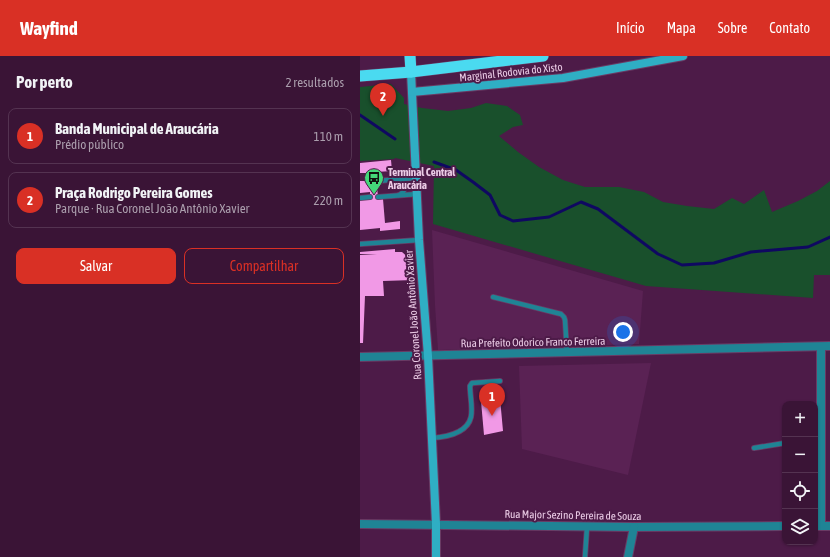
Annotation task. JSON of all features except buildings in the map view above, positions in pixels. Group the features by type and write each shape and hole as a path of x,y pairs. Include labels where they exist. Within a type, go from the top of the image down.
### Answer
{"highway":[{"path":"410,56 411,72"},
{"path":"360,76 411,72 543,56"}],"main road":[{"name":"Marginal Rodovia do Xisto","path":"412,92 563,78 683,56"},
{"name":"Rua Coronel João Antônio Xavier","path":"411,72 415,178 428,356 436,524 436,557"}],"street":[{"name":"Rua Prefeito Odorico Franco Ferreira","path":"360,357 830,346"},
{"path":"821,347 818,438 822,526"},
{"name":"Rua Major Sezino Pereira de Souza","path":"360,524 634,528 782,526"},
{"path":"628,557 634,528"}],"lane":[{"path":"377,181 415,178"},
{"path":"396,180 401,181 404,185 402,194 397,196"},
{"path":"378,197 417,194"},
{"path":"360,198 370,197"},
{"path":"360,244 419,240"},
{"path":"493,297 561,314 565,320 567,352"},
{"path":"432,438 456,434 465,428 470,419 470,384 500,382"},
{"path":"754,448 782,443"},
{"path":"585,557 587,527"}],"shaded area":[{"path":"432,230 643,291 639,344 438,350"},
{"path":"651,363 628,475 522,449 519,366"}],"green space":[{"path":"391,84 404,98 404,104 422,108 448,111 471,108 486,103 507,106 520,115 523,125 513,127 499,136 539,167 563,180 585,187 619,187 644,192 663,202 714,209 732,198 744,204 764,190 772,212 817,191 830,181 830,275 814,275 813,298 646,286 433,224 434,166 395,158 360,161 360,87"}],"waterway":[{"path":"360,115 395,139"},
{"path":"434,162 456,170 473,182 490,195 500,215 513,221 549,217 581,202 598,209 658,254 682,265 714,263 751,252 808,247 830,237"}],"place":[{"name":"Praça Rodrigo Pereira Gomes","path":"383,116"},
{"name":"Terminal Central Araucária","path":"374,195"},
{"name":"Banda Municipal de Araucária","path":"492,416"}]}
